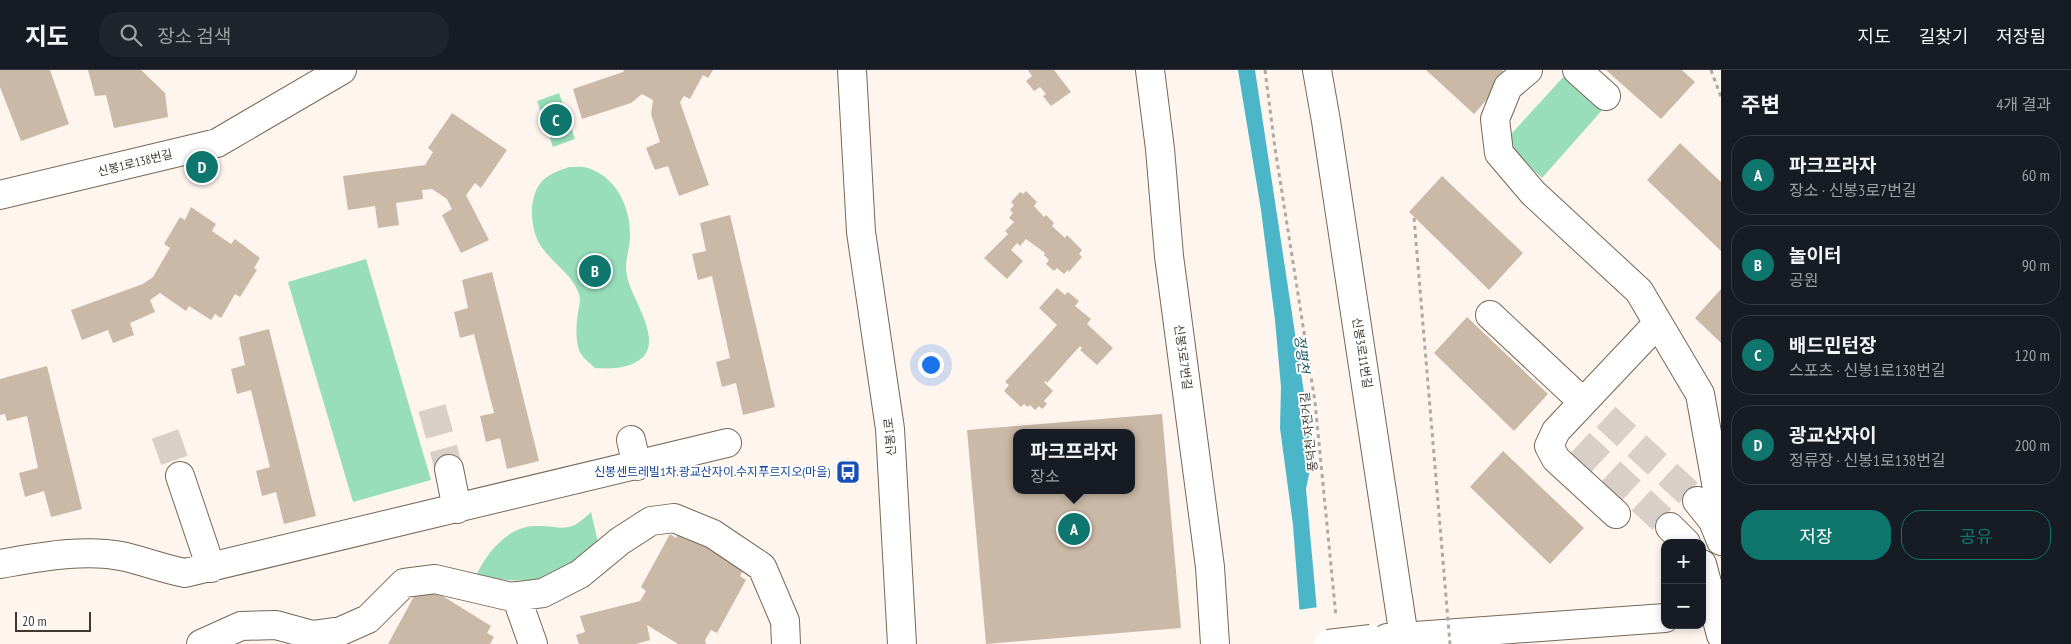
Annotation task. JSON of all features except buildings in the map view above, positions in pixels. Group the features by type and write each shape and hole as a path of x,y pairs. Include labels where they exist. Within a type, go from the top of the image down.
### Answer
{"street":[{"name":"신봉1로138번길","path":"0,195 217,143 342,70"},
{"name":"신봉1로","path":"852,70 861,232 890,429 902,644"},
{"name":"신봉3로7번길","path":"1150,70 1160,149 1169,256 1210,567 1215,644"},
{"name":"신봉3로11번길","path":"1317,70 1405,641"},
{"path":"1577,70 1606,96"},
{"path":"1526,71 1508,87 1495,119 1499,153 1533,193 1640,291 1700,394 1720,505 1710,521"},
{"path":"1490,315 1584,402"},
{"path":"1616,514 1556,459 1549,446 1556,431 1658,323"},
{"path":"631,440 637,466"},
{"path":"0,564 52,556 84,554 125,557 185,574 727,443"},
{"path":"449,469 457,509"},
{"path":"180,476 211,568"},
{"path":"200,644 241,626 276,625 312,635 341,631 368,619 404,583 435,579 516,596 543,592 580,574 620,541 651,521 674,518 713,534 762,567 785,621 786,644"},
{"path":"1715,619 1721,573"},
{"path":"1706,581 1715,619"},
{"path":"516,596 533,644"},
{"path":"1333,634 1405,641 1661,618"}],"path":[{"name":"풍덕천 자전거길","path":"1265,70 1275,148 1316,402 1333,634"},
{"path":"1711,70 1721,97"},
{"path":"1414,218 1450,644"}],"green space":[{"path":"1566,74 1604,108 1542,178 1504,142"},
{"path":"559,93 575,139 553,147 537,101"},
{"path":"569,167 588,168 607,179 621,196 628,216 630,238 626,271 648,330 649,340 648,350 642,358 626,366 595,368 581,354 576,334 580,301 579,294 571,279 544,250 536,236 532,212 534,195 537,188 548,176"},
{"path":"366,259 431,480 353,502 288,282"},
{"path":"591,512 599,546 567,569 534,580 500,579 477,574 486,557 499,542 516,531 524,527 534,526 570,527"}],"water":[{"name":"정평천","path":"1238,70 1255,70 1308,419 1310,469 1306,489 1320,644 1302,644 1293,525 1280,428 1281,387 1275,320 1261,210"}],"pier":[{"path":"1319,607 1323,644 1300,644 1297,610"}],"tunnel":[{"path":"432,408 449,469"},
{"path":"1606,417 1697,501"},
{"path":"165,434 180,476"},
{"path":"1580,443 1670,527"}],"place":[{"name":"배드민턴장","path":"556,120"},
{"name":"광교산자이","path":"202,167"},
{"name":"놀이터","path":"595,271"},
{"name":"신봉센트레빌1차.광교산자이.수지푸르지오(마을)","path":"848,472"},
{"name":"파크프라자","path":"1074,529"}]}
